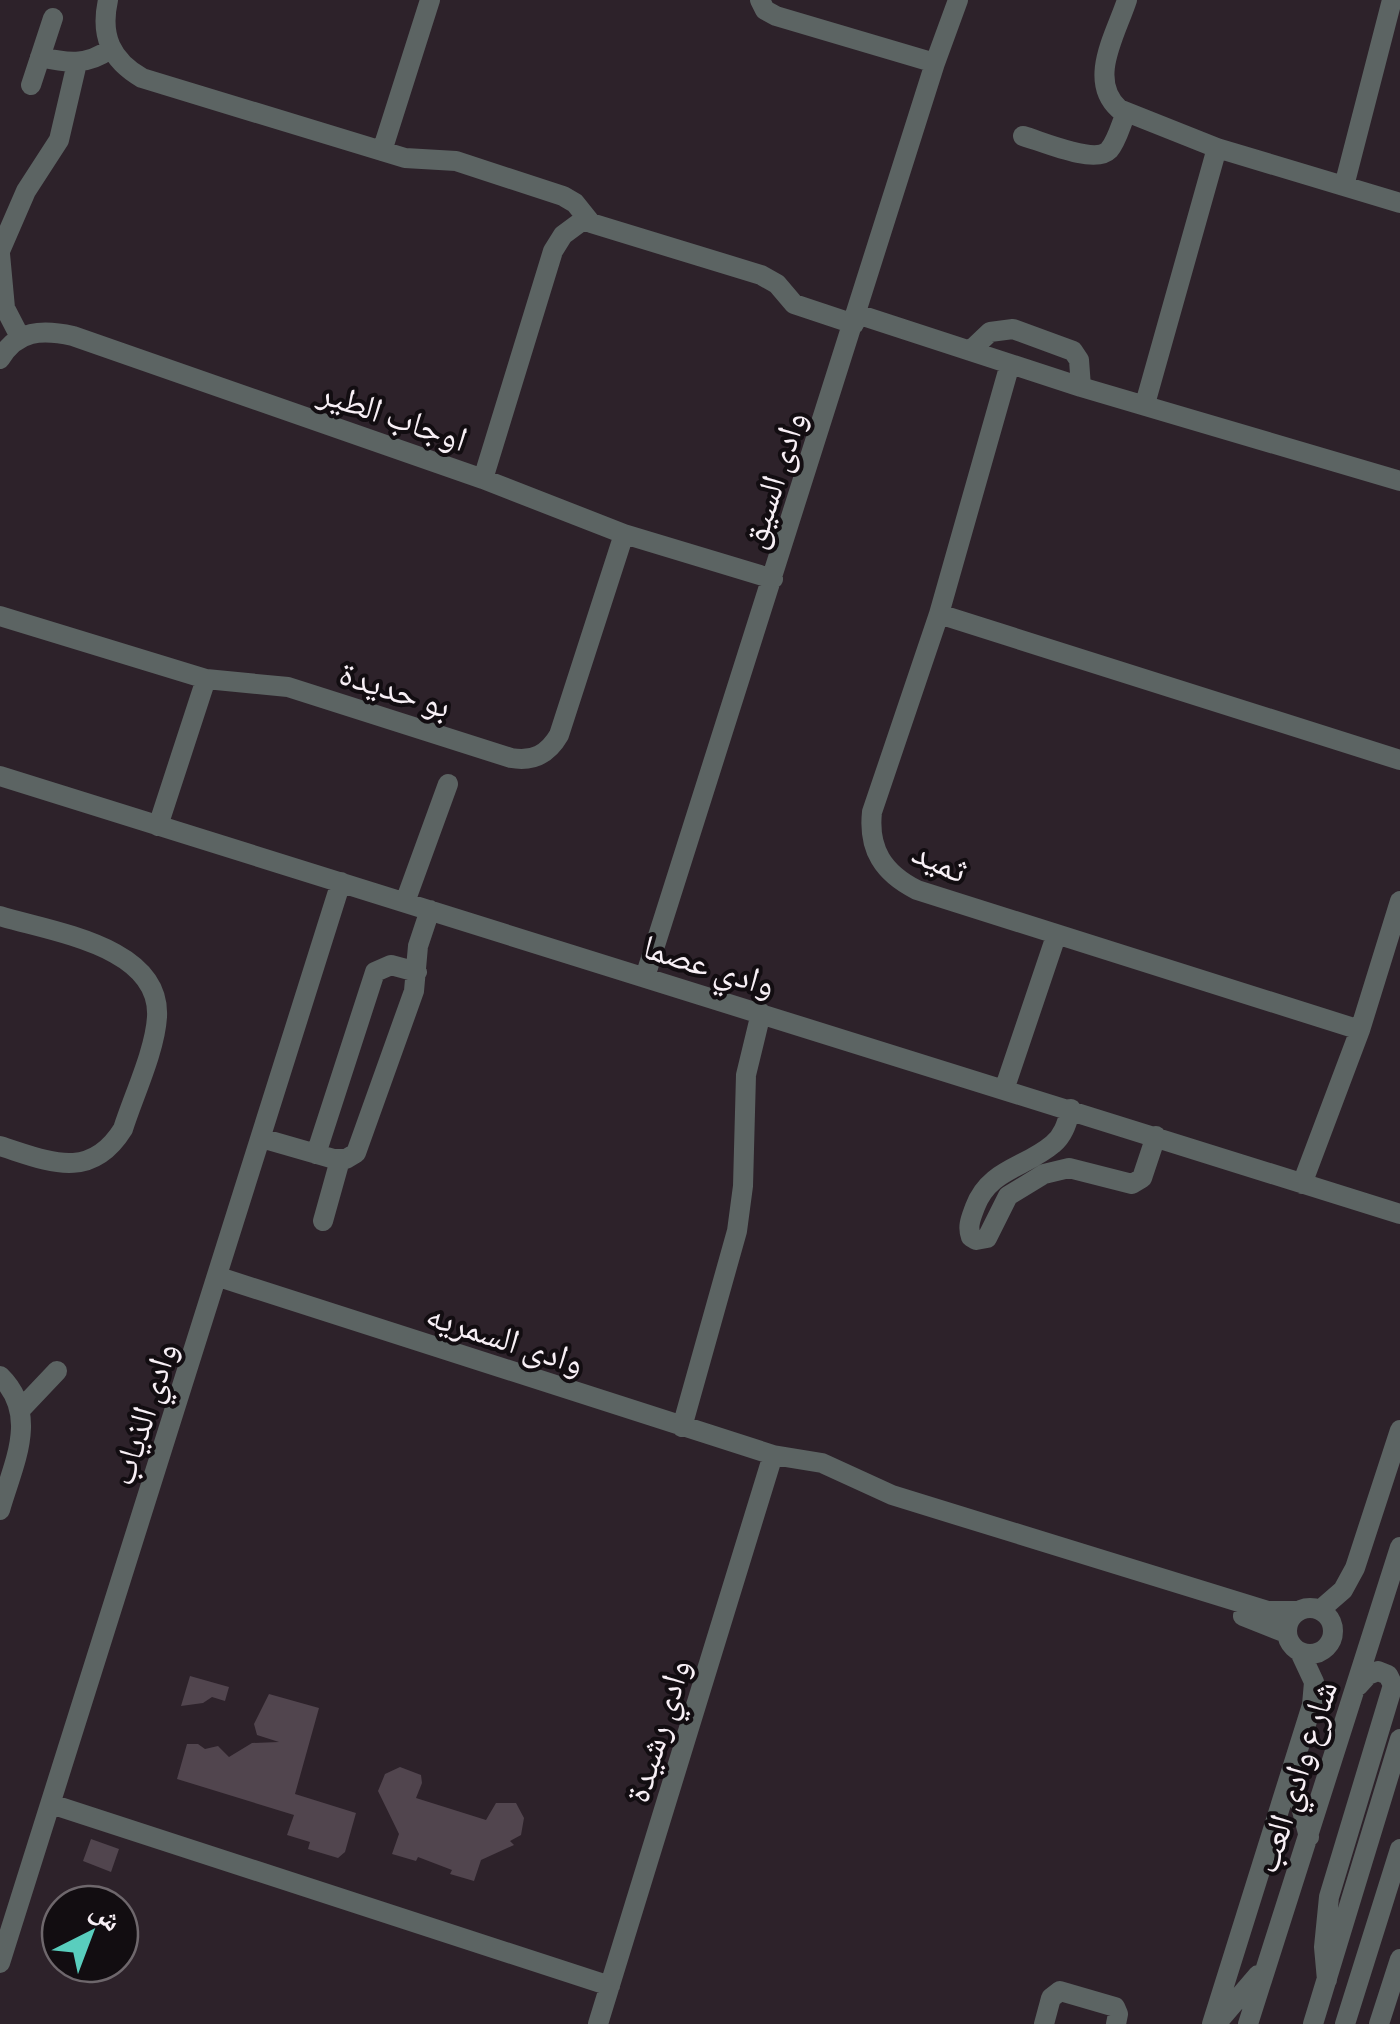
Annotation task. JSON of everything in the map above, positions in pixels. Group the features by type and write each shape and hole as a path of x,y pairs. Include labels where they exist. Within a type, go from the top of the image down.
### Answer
{"street":[{"path":"108,0 105,24 110,49 126,69 142,78 413,159 456,161 564,196 596,226 760,275 777,284 794,304 970,351 1400,481"},
{"path":"382,150 430,0"},
{"path":"760,0 776,16 934,63"},
{"name":"وادى السيق","path":"646,977 934,63 958,0"},
{"path":"1127,0 1102,79 1107,96 1126,113 1218,148 1400,203"},
{"path":"1344,186 1392,0"},
{"path":"31,85 54,18"},
{"path":"40,57 77,63 110,49"},
{"path":"0,359 8,345 20,337 5,308 0,252 26,190 63,130 77,63"},
{"path":"1023,136 1088,156 1100,156 1110,148 1126,113"},
{"path":"1144,404 1218,148"},
{"path":"483,479 553,250 562,235 586,218"},
{"path":"970,351 990,332 1013,329 1073,351 1079,360 1081,387"},
{"name":"اوجاب الطير","path":"20,337 34,332 72,336 483,479 624,534 773,579"},
{"name":"ثميد","path":"1010,364 939,614 872,812 873,846 886,869 906,884 1056,936 1360,1030"},
{"name":"بو حديدة","path":"0,616 206,680 288,687 511,758 538,757 559,735 624,534"},
{"path":"939,614 1400,760"},
{"path":"158,826 206,680"},
{"name":"وادي عصما","path":"0,776 1400,1214"},
{"path":"405,902 448,784"},
{"name":"وادي الذياب","path":"0,1963 341,882"},
{"path":"1302,1184 1360,1030 1400,902"},
{"path":"260,1138 340,1160 352,1157 360,1148 414,991 418,946 430,910"},
{"path":"0,916 125,957 150,984 157,1019 114,1144 100,1155 67,1164 0,1146"},
{"path":"1004,1090 1056,936"},
{"path":"316,1154 372,977 385,966 417,972"},
{"path":"682,1427 737,1231 743,1186 746,1075 761,1014"},
{"path":"1071,1109 1064,1131 1052,1145 998,1175 984,1188 968,1226 971,1237 986,1238 1008,1196 1057,1169 1082,1170 1125,1184 1138,1182 1156,1136"},
{"path":"323,1221 340,1160"},
{"name":"وادى السمريه","path":"219,1277 774,1456 822,1463 892,1495 1268,1611 1296,1612"},
{"path":"22,1409 57,1372"},
{"path":"0,1376 12,1388 22,1409 23,1431 0,1510"},
{"path":"1320,1610 1343,1590 1355,1568 1400,1430"},
{"name":"وادى السمريه","path":"774,1456 793,1468 903,1510 1286,1633"},
{"name":"وادي رشيدة","path":"598,2024 774,1456"},
{"name":"شارع وادي العب","path":"1248,2024 1400,1547"},
{"path":"1312,1607 1320,1610 1331,1621 1332,1637 1323,1650 1308,1654 1293,1648 1286,1625 1296,1612 1312,1607"},
{"path":"1372,1636 1383,1619 1400,1611"},
{"path":"1214,2024 1314,1694 1311,1671 1300,1652"},
{"path":"1327,1980 1324,1947 1329,1897 1393,1685 1388,1675 1378,1672 1368,1675 1354,1692"},
{"path":"1314,2024 1400,1738"},
{"path":"1291,1771 1309,1836"},
{"path":"1381,1800 1400,1778"},
{"path":"50,1804 610,1986"},
{"path":"1345,2024 1400,1848"},
{"path":"1380,2024 1400,1959"},
{"path":"1214,2024 1266,1966"},
{"path":"1044,2024 1051,1998 1060,1991 1111,2004 1118,2014 1116,2024"}],"building":[{"path":"190,1676 229,1687 225,1701 212,1697 203,1703 181,1706"},
{"path":"269,1694 319,1708 295,1794 356,1813 345,1852 338,1858 308,1849 310,1842 287,1835 294,1815 177,1779 187,1744 205,1749 218,1746 229,1757 252,1743 279,1742 257,1735 254,1724"},
{"path":"400,1767 421,1775 416,1798 486,1820 496,1803 516,1803 524,1818 521,1835 510,1841 514,1845 481,1860 474,1881 450,1874 452,1870 418,1857 416,1861 392,1854 399,1834 378,1791 385,1774"},
{"path":"91,1839 119,1849 111,1872 83,1861"}]}
